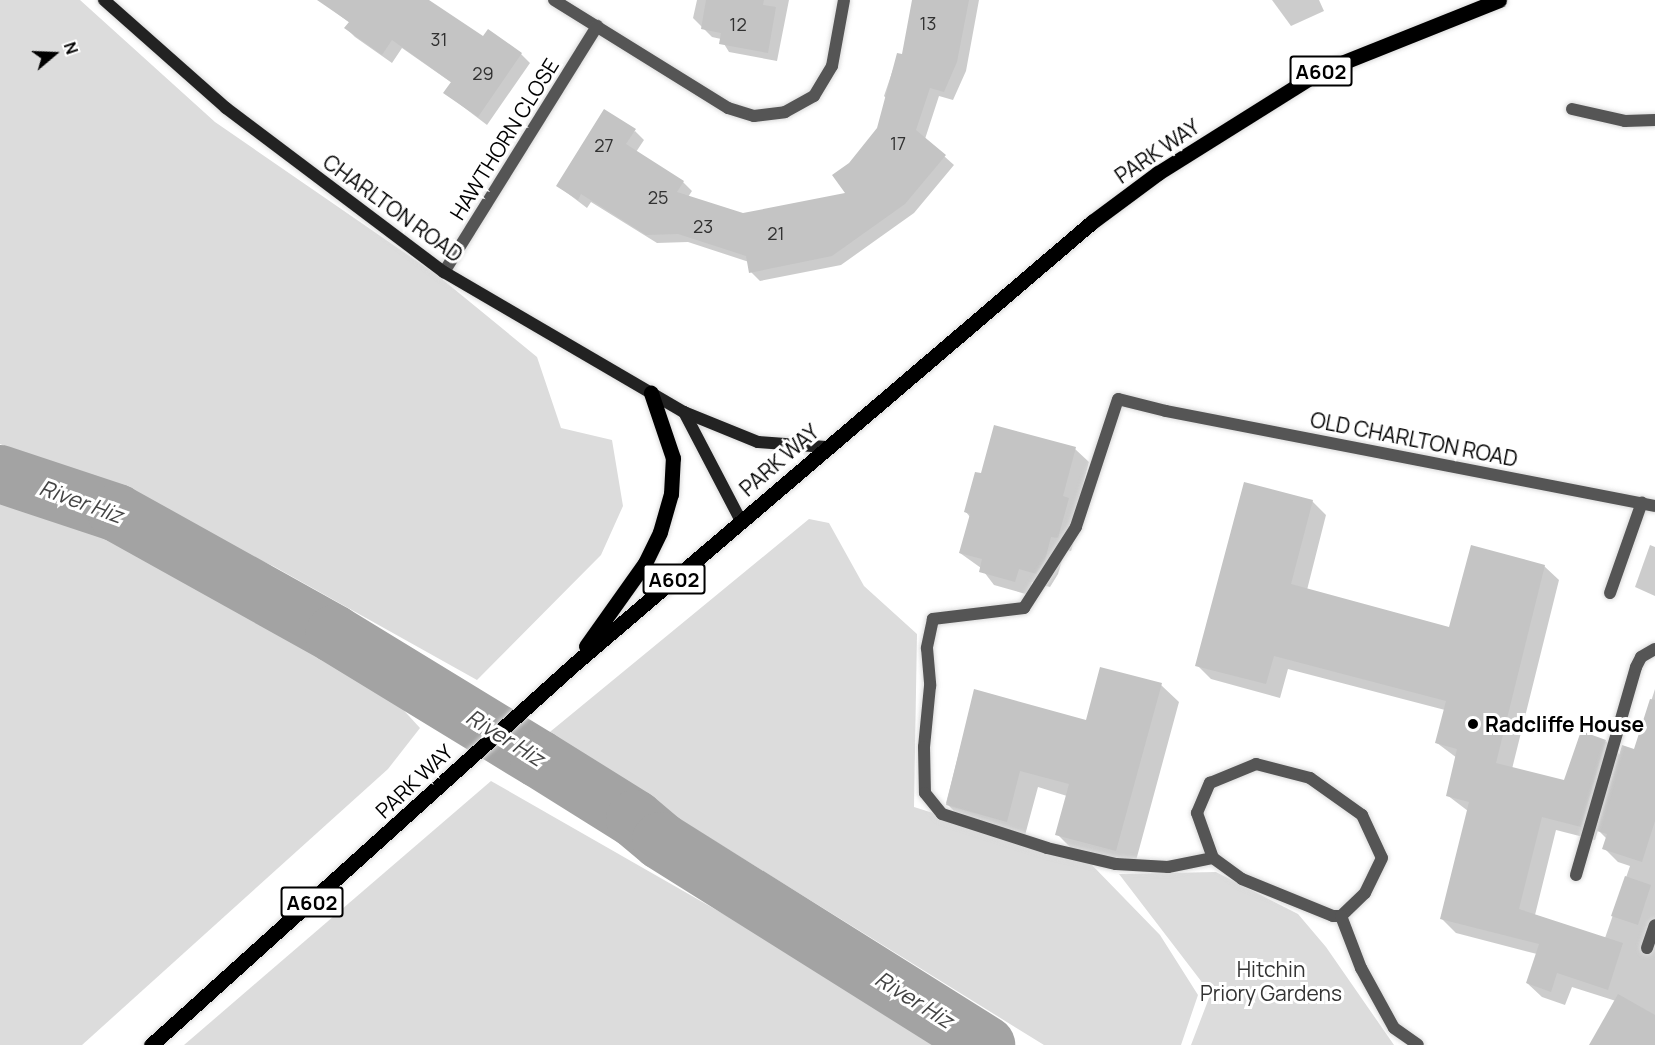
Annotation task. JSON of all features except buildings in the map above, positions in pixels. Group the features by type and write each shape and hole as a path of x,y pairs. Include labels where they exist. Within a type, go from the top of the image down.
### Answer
{"main road":[{"name":"PARK WAY","path":"151,1045 572,666 1092,222 1158,173 1320,72 1499,0"},
{"path":"572,666 645,563 660,532 671,494 673,458 651,393"}],"street":[{"name":"CHARLTON ROAD","path":"104,0 226,108 444,272 684,412 758,442 826,447"},
{"path":"554,0 728,108 743,114 771,116 800,106 814,96 826,80 844,0"},
{"name":"HAWTHORN CLOSE","path":"444,272 597,26"},
{"path":"1572,109 1625,121 1655,120"},
{"name":"OLD CHARLTON ROAD","path":"1213,858 1168,867 1116,864 1047,848 942,814 925,794 924,747 930,686 927,648 933,619 1024,608 1076,527 1118,399 1166,411 1649,504"},
{"path":"684,412 741,521"},
{"path":"1610,593 1649,504"},
{"path":"1576,875 1636,667 1641,657 1655,649"},
{"path":"1256,764 1310,778 1362,815 1382,858 1365,893 1341,916 1333,916 1242,879 1213,858 1197,813 1210,783 1256,764"},
{"path":"1341,916 1361,968 1394,1028 1418,1045"},
{"path":"1647,948 1655,925"}],"green space":[{"path":"0,0 80,0 215,122 437,275 537,357 561,428 612,440 623,506 601,555 477,680 273,566 0,444"},
{"path":"0,478 116,528 387,692 420,728 388,769 82,1045 0,1045"},
{"path":"809,519 829,523 864,586 917,634 914,807 1089,862 1160,935 1198,995 1181,1045 1044,1045 545,736"},
{"path":"491,781 734,920 936,1045 184,1045"},
{"name":"Hitchin Priory Gardens","path":"1216,872 1298,914 1326,947 1394,1045 1191,1045 1209,998 1201,981 1119,874"}],"waterway":[{"name":"River Hiz","path":"0,474 117,513 334,634 635,819 661,841 986,1045"}],"place":[{"name":"Radcliffe House","path":"1473,724"}]}
